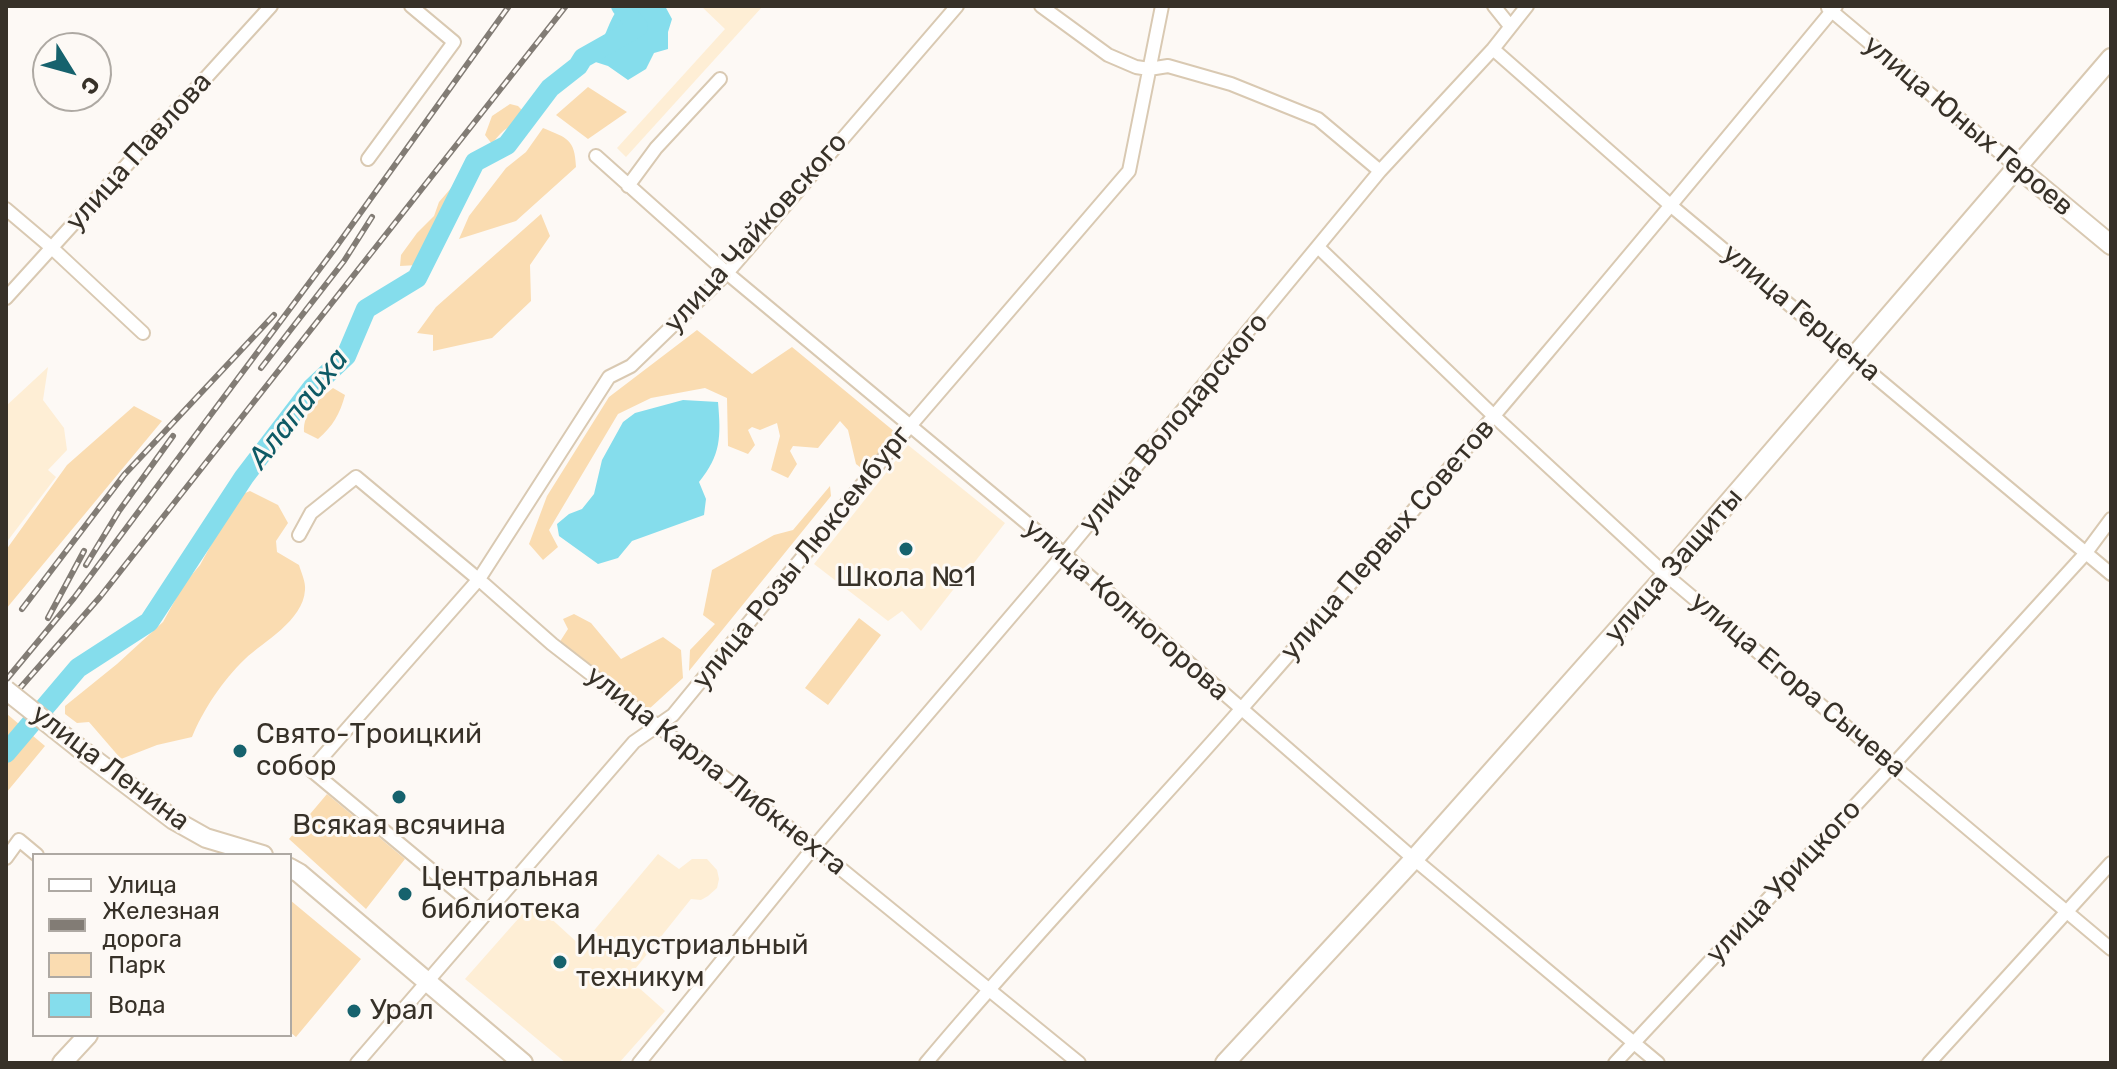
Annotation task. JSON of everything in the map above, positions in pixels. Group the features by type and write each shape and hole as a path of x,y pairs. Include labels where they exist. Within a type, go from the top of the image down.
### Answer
{"street":[{"name":"улица Павлова","path":"6,298 271,6"},
{"path":"368,159 454,42 411,6"},
{"name":"улица Чайковского","path":"484,914 311,770 479,579 609,377 631,366 727,273 957,6"},
{"path":"1041,6 1108,55 1136,67 1149,69 1168,66 1231,84 1318,119 1380,171"},
{"name":"улица Розы Люксембург","path":"357,1063 634,742 673,715 910,426 1129,171 1162,6"},
{"path":"1494,6 1510,26"},
{"name":"улица Володарского","path":"639,1063 814,847 1064,554 1380,171 1493,49 1527,6"},
{"name":"улица Юных Героев","path":"1831,8 2111,245"},
{"name":"улица Первых Советов","path":"926,1063 989,988 1241,710 1495,417 1831,8"},
{"name":"улица Герцена","path":"1493,49 1669,204 2111,574"},
{"name":"улица Защиты","path":"1225,1063 1414,859 1666,575 1856,358 2111,58"},
{"path":"628,186 656,148 720,79"},
{"name":"улица Колногорова","path":"596,156 727,273 1064,554 1414,859 1658,1063"},
{"path":"6,209 143,333"},
{"name":"улица Егора Сычева","path":"1319,248 1666,575 2111,949"},
{"name":"улица Карла Либкнехта","path":"299,535 311,513 356,477 552,644 814,847 1079,1063"},
{"name":"улица Урицкого","path":"1615,1063 1893,765 2085,554 2111,519"},
{"name":"улица Ленина","path":"6,690 174,820 206,838 253,853"},
{"path":"206,838 221,853"},
{"path":"6,858 19,840 35,853"},
{"path":"1929,1063 2111,863"},
{"path":"292,869 523,1063"},
{"path":"62,1063 86,1037"}],"shaded area":[{"path":"701,6 763,6 626,157 617,148 725,29"},
{"path":"48,367 43,400 64,428 67,450 48,470 56,477 6,543 6,406"},
{"name":"Школа №1","path":"908,445 1005,523 921,631 902,611 888,621 814,564"},
{"name":"Индустриальный техникум","path":"658,854 679,869 692,859 707,859 717,870 719,879 717,888 708,896 701,900 691,899 628,978 665,1011 619,1063 566,1063 465,979 533,902 581,946"}],"green space":[{"path":"588,87 627,112 588,139 556,115"},
{"path":"510,104 518,106 528,116 521,124 504,130 492,144 485,135 492,116"},
{"path":"543,128 568,141 574,150 576,167 516,221 459,239 469,216 506,168 526,152"},
{"path":"458,180 469,191 436,244 430,260 418,265 400,266 401,255 434,216 439,202"},
{"path":"541,214 550,236 530,265 531,301 492,338 433,351 433,335 417,333 436,307"},
{"path":"697,330 752,374 792,347 895,432 865,471 856,464 848,430 840,421 818,448 793,446 790,451 797,464 788,478 771,470 780,436 777,423 760,430 752,427 748,430 755,445 748,454 728,446 727,398 705,388 651,398 618,414 549,530 558,547 543,560 529,544 547,496 609,397"},
{"path":"333,388 345,395 343,402 332,424 318,439 304,432 306,418 317,402"},
{"path":"134,406 162,421 6,609 6,550 67,465"},
{"path":"830,486 831,496 689,671 690,650 715,624 703,615 712,570 774,535 793,530"},
{"path":"250,491 278,505 288,523 276,541 277,552 299,565 305,587 303,601 290,621 229,676 192,737 157,745 121,759 89,722 77,723 65,714 65,706 163,622 184,584 200,565 238,496"},
{"path":"574,614 591,623 621,659 663,637 681,650 683,678 649,709 612,685 559,643 568,629 563,619"},
{"path":"859,618 881,635 828,705 805,688"},
{"path":"6,715 45,746 6,793"},
{"path":"327,794 405,859 366,909 289,839"},
{"path":"292,902 361,959 296,1037 292,1034"}],"water":[{"path":"622,6 665,6 672,19 668,49 654,53 646,69 628,80 608,66 583,58 598,46"},
{"path":"683,400 718,402 718,445 712,463 699,482 706,499 704,515 632,541 618,558 598,564 559,536 557,524 569,514 582,509 594,494 602,460 623,422 635,413"}],"waterway":[{"name":"Алапаиха","path":"6,753 78,668 149,622 244,477 312,388 346,356 366,309 417,278 475,162 507,145 550,88 578,66 583,58 638,27 621,6"}],"railway":[{"path":"6,680 74,598 336,247 509,6"},
{"path":"6,704 100,597 566,6"},
{"path":"261,368 344,261 372,217"},
{"path":"22,609 124,475 274,315"},
{"path":"86,565 119,511 173,436"},
{"path":"48,618 84,551"}],"place":[{"name":"Школа №1","path":"906,549"},
{"name":"Свято-Троицкий собор","path":"240,751"},
{"name":"Всякая всячина","path":"399,797"},
{"name":"Центральная библиотека","path":"405,894"},
{"name":"Индустриальный техникум","path":"560,962"},
{"name":"Урал","path":"354,1011"}]}
